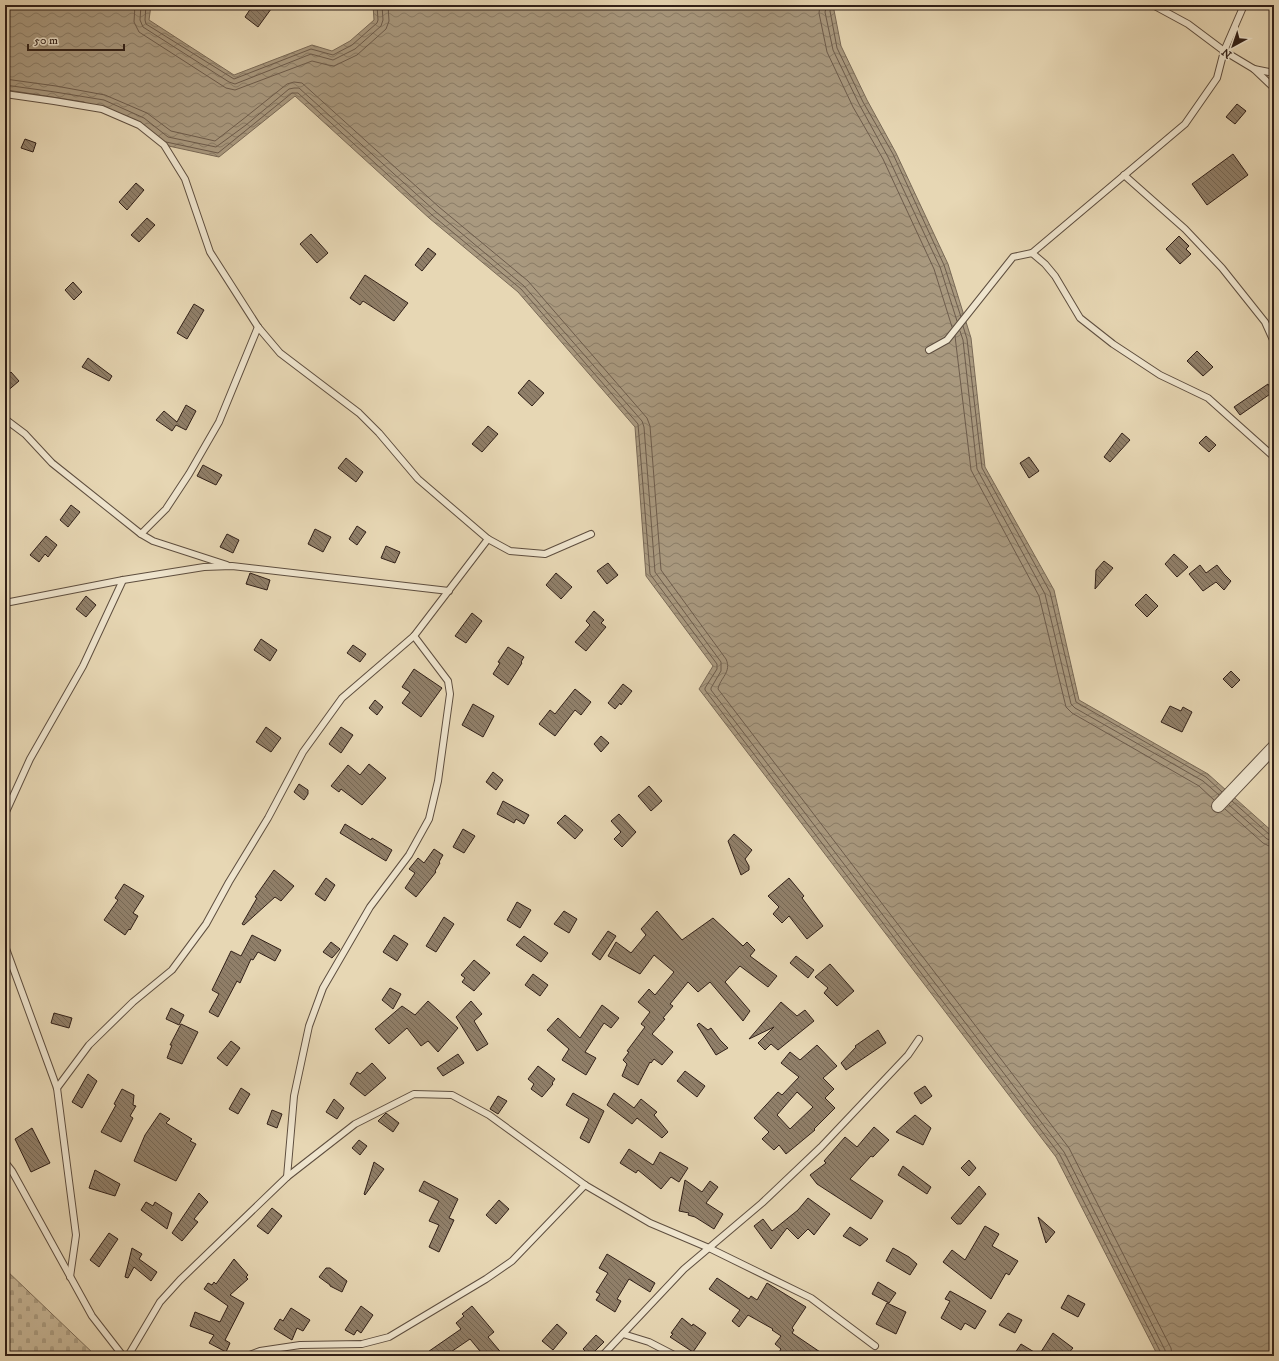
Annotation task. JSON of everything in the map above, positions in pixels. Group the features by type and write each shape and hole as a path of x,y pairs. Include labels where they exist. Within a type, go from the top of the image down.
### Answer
{"street":[{"path":"1218,806 1274,747"}],"lane":[{"path":"1153,5 1188,24 1224,51 1254,69 1274,88"},
{"path":"929,350 947,340 1013,257 1032,254 1185,124 1218,78 1224,51 1244,5"},
{"path":"1254,69 1274,73"},
{"path":"5,94 102,109 139,126 164,145 185,179 210,252 258,327 280,353 359,413 379,433 418,479 488,540 510,551 545,554 591,534"},
{"path":"1124,176 1185,229 1222,268 1265,322 1274,342"},
{"path":"1032,254 1045,264 1055,276 1080,318 1113,344 1160,375 1208,398 1274,457"},
{"path":"141,534 166,509 189,474 219,422 258,327"},
{"path":"5,418 25,434 52,463 141,534 154,541 232,566"},
{"path":"57,1088 89,1045 133,1002 172,970 206,924 228,882 268,818 303,752 342,698 414,636 488,540"},
{"path":"5,602 123,580 204,567 232,566 449,591"},
{"path":"5,814 30,759 82,666 123,580"},
{"path":"287,1177 294,1096 309,1026 323,988 370,907 409,856 430,819 438,781 450,694 448,681 414,636"},
{"path":"5,946 57,1088 76,1235 70,1277"},
{"path":"602,1356 684,1269 762,1202 821,1147 908,1055 919,1039"},
{"path":"128,1356 160,1302 180,1280 287,1177 356,1124 414,1094 452,1095 489,1115 585,1185 650,1223 709,1248 811,1298 875,1346"},
{"path":"5,1162 12,1171 92,1316 123,1356"},
{"path":"247,1356 260,1351 300,1345 362,1344 389,1337 486,1279 512,1261 585,1185"},
{"path":"623,1334 649,1342 676,1356"}],"green space":[{"path":"5,1269 96,1356 5,1356"}],"water":[{"path":"5,5 151,5 149,20 234,75 312,45 332,51 350,41 374,20 373,5 837,5 834,10 841,46 867,100 896,153 948,264 971,338 985,467 1054,590 1079,700 1208,774 1274,833 1274,1356 1158,1356 1056,1157 699,689 713,666 646,576 635,427 518,292 429,218 295,96 219,157 164,145 139,125 102,109 5,94"}],"building":[{"path":"253,5 274,5 258,27 245,17"},
{"path":"1237,104 1246,111 1235,124 1226,117"},
{"path":"25,139 36,143 33,152 21,148"},
{"path":"1233,154 1248,175 1207,205 1192,184"},
{"path":"136,183 144,190 127,210 119,202"},
{"path":"147,218 155,225 139,242 131,235"},
{"path":"311,234 328,253 317,263 300,244"},
{"path":"1179,236 1189,246 1186,249 1191,254 1180,264 1166,249"},
{"path":"428,248 436,254 422,271 415,265"},
{"path":"365,275 408,303 394,321 363,301 360,305 350,298"},
{"path":"73,282 82,292 74,300 65,290"},
{"path":"194,304 204,310 187,339 177,333"},
{"path":"1197,351 1213,367 1203,376 1187,361"},
{"path":"88,358 112,376 109,381 82,367"},
{"path":"11,372 19,381 5,393 5,377"},
{"path":"529,380 544,393 532,406 518,393"},
{"path":"1268,384 1273,392 1240,415 1234,407"},
{"path":"186,405 196,411 186,430 176,425 172,431 156,420 164,411 177,422"},
{"path":"488,426 498,434 482,452 472,444"},
{"path":"1122,433 1130,440 1110,462 1104,457"},
{"path":"1206,436 1216,445 1209,452 1199,443"},
{"path":"1029,457 1039,471 1029,478 1020,463"},
{"path":"346,458 363,472 356,482 338,468"},
{"path":"203,465 222,475 216,485 197,476"},
{"path":"71,505 80,512 68,527 60,520"},
{"path":"357,526 366,532 357,545 349,539"},
{"path":"315,529 331,537 323,552 308,544"},
{"path":"227,534 239,540 233,553 220,547"},
{"path":"46,536 57,545 48,557 45,554 39,562 30,555"},
{"path":"386,546 400,552 395,563 381,558"},
{"path":"1174,554 1188,567 1177,577 1165,564"},
{"path":"1104,561 1113,568 1095,589 1096,570"},
{"path":"608,563 618,575 607,584 597,571"},
{"path":"1200,565 1206,573 1217,565 1231,581 1224,590 1216,582 1203,591 1189,574"},
{"path":"250,573 270,580 267,590 246,584"},
{"path":"556,573 572,587 561,599 546,585"},
{"path":"1146,594 1158,606 1147,617 1135,605"},
{"path":"86,596 96,605 86,617 76,609"},
{"path":"594,611 604,620 601,623 606,627 586,651 575,642 590,625 586,621"},
{"path":"472,613 482,621 466,643 455,636"},
{"path":"261,639 277,650 270,661 254,650"},
{"path":"353,645 366,654 360,662 347,653"},
{"path":"508,647 524,657 521,662 522,663 508,685 493,674 500,663 498,662"},
{"path":"414,669 442,688 421,717 402,703 410,692 402,687"},
{"path":"1231,671 1240,680 1232,688 1223,679"},
{"path":"623,684 632,691 621,705 620,703 615,709 608,703"},
{"path":"575,689 591,702 581,715 575,710 555,736 539,724 550,710 555,714"},
{"path":"375,700 383,707 377,715 369,708"},
{"path":"473,704 494,716 483,737 462,725"},
{"path":"1170,706 1181,711 1183,707 1192,712 1182,732 1161,722"},
{"path":"266,727 281,738 271,752 256,742"},
{"path":"341,727 353,735 341,753 329,744"},
{"path":"601,736 609,743 601,752 594,744"},
{"path":"369,764 386,778 362,805 341,789 339,792 331,786 348,765 360,775"},
{"path":"493,772 503,780 496,790 486,782"},
{"path":"299,784 308,790 308,794 304,800 294,792"},
{"path":"649,786 662,801 651,811 638,796"},
{"path":"503,801 529,815 524,824 516,819 514,823 497,814"},
{"path":"619,814 636,832 622,847 614,839 621,832 611,821"},
{"path":"565,815 583,830 575,839 557,823"},
{"path":"345,824 371,840 372,838 392,850 386,861 340,833"},
{"path":"463,829 475,836 464,853 453,847"},
{"path":"734,834 752,850 745,859 749,866 749,870 741,875 728,841"},
{"path":"434,849 443,855 439,862 440,863 435,871 436,872 416,897 405,888 415,873 409,869 418,858 424,863"},
{"path":"274,870 294,886 281,901 275,897 244,925 242,924 257,898 255,897"},
{"path":"326,878 335,885 325,901 315,894"},
{"path":"789,878 804,896 802,898 823,926 807,939 789,916 782,923 773,914 779,907 768,896"},
{"path":"124,884 144,896 133,913 138,916 130,930 129,929 125,935 104,920 118,900 115,898"},
{"path":"517,902 531,910 520,928 507,920"},
{"path":"564,911 577,919 569,933 554,924"},
{"path":"657,911 682,940 713,918 743,946 747,942 755,950 750,956 777,976 768,987 740,966 725,982 750,1011 743,1021 710,982 698,992 688,982 670,1004 673,1006 663,1018 665,1019 652,1034 673,1052 662,1065 654,1059 651,1063 650,1062 638,1085 622,1076 627,1064 623,1060 629,1052 627,1051 645,1027 641,1024 650,1012 638,1002 649,989 655,995 674,972 654,955 640,974 608,956 616,942 631,953 646,935 641,929"},
{"path":"444,917 454,924 436,952 426,946"},
{"path":"608,931 616,936 600,960 592,954"},
{"path":"252,935 281,950 275,961 258,952 253,960 251,959 240,983 237,981 218,1017 209,1012 219,994 212,990 231,951 241,956"},
{"path":"394,935 408,944 397,961 383,952"},
{"path":"524,936 548,953 541,962 516,945"},
{"path":"331,942 340,949 332,958 323,952"},
{"path":"796,956 814,970 808,978 790,963"},
{"path":"474,960 490,973 474,991 462,982 465,978 461,975"},
{"path":"830,964 854,991 837,1006 824,993 828,988 815,977"},
{"path":"533,974 548,985 540,996 525,985"},
{"path":"390,988 401,994 393,1009 382,1000"},
{"path":"428,1001 458,1028 438,1052 428,1041 421,1046 407,1028 389,1044 375,1029 402,1006 415,1015"},
{"path":"471,1001 482,1014 474,1021 488,1044 477,1051 456,1017"},
{"path":"781,1002 797,1016 805,1010 814,1021 778,1050 771,1044 765,1050 758,1043 774,1027 749,1039"},
{"path":"602,1005 619,1018 611,1028 604,1023 585,1052 596,1058 586,1075 562,1060 569,1049 547,1030 558,1018 580,1038"},
{"path":"171,1008 184,1015 179,1025 166,1019"},
{"path":"54,1013 72,1018 69,1028 51,1023"},
{"path":"699,1023 708,1030 711,1028 728,1048 716,1055 697,1025"},
{"path":"181,1024 198,1032 182,1064 167,1058 172,1045 170,1045"},
{"path":"878,1030 886,1043 846,1070 841,1063 856,1047 855,1046"},
{"path":"231,1041 240,1048 227,1066 217,1058"},
{"path":"817,1045 837,1066 823,1078 834,1089 825,1098 835,1108 814,1129 815,1130 786,1154 779,1145 774,1150 762,1139 769,1132 754,1118 778,1092 782,1095 799,1077 781,1063 790,1052 800,1060","holes":["797,1092 813,1107 790,1129 777,1115"]},
{"path":"458,1054 464,1063 443,1076 437,1068"},
{"path":"372,1063 386,1078 365,1096 350,1084 357,1072 360,1074"},
{"path":"538,1066 555,1079 552,1083 553,1084 542,1097 531,1089 534,1084 528,1079"},
{"path":"685,1071 705,1086 697,1097 677,1081"},
{"path":"88,1074 97,1081 82,1108 72,1102"},
{"path":"925,1086 932,1096 921,1104 914,1093"},
{"path":"241,1088 250,1094 238,1114 229,1109"},
{"path":"122,1089 134,1095 133,1105 136,1106 130,1116 133,1118 121,1142 101,1132 116,1105 114,1104"},
{"path":"573,1093 604,1111 589,1143 580,1138 589,1119 566,1105"},
{"path":"614,1093 634,1108 641,1099 657,1112 654,1115 668,1132 662,1138 637,1118 632,1124 607,1105"},
{"path":"498,1096 507,1101 498,1114 490,1109"},
{"path":"334,1099 344,1108 337,1119 326,1112"},
{"path":"272,1110 282,1114 277,1128 267,1124"},
{"path":"160,1113 170,1119 166,1123 192,1139 190,1141 196,1144 176,1181 134,1161 145,1135"},
{"path":"386,1113 399,1123 393,1132 378,1121"},
{"path":"915,1115 931,1128 923,1145 896,1132"},
{"path":"874,1127 889,1140 873,1157 871,1156 850,1179 883,1201 871,1219 817,1184 810,1175 826,1163 824,1161 845,1137 857,1147"},
{"path":"32,1128 50,1163 31,1172 15,1139"},
{"path":"359,1140 367,1146 360,1155 352,1148"},
{"path":"629,1149 653,1165 660,1152 688,1168 679,1182 671,1177 661,1189 638,1170 636,1173 620,1163"},
{"path":"969,1160 976,1168 969,1176 961,1168"},
{"path":"374,1162 384,1169 365,1195 364,1194"},
{"path":"903,1166 931,1187 927,1194 898,1175"},
{"path":"95,1170 120,1184 115,1196 89,1188"},
{"path":"685,1180 702,1192 710,1181 718,1187 706,1203 723,1214 714,1229 695,1217 688,1215 689,1213 679,1211"},
{"path":"424,1181 458,1199 449,1218 454,1220 439,1252 429,1247 439,1225 429,1221 439,1201 419,1191"},
{"path":"979,1186 986,1194 961,1224 957,1224 951,1218"},
{"path":"199,1193 208,1202 194,1219 198,1222 182,1241 172,1233"},
{"path":"808,1198 830,1214 814,1235 808,1229 798,1239 787,1228 771,1249 754,1226 763,1219 772,1231 798,1210"},
{"path":"499,1200 509,1209 496,1224 486,1215"},
{"path":"146,1202 153,1206 155,1202 172,1213 167,1229 141,1210"},
{"path":"272,1208 282,1216 268,1234 257,1226"},
{"path":"1038,1217 1055,1232 1046,1243"},
{"path":"985,1226 999,1234 992,1246 1018,1261 1009,1275 1006,1273 991,1299 943,1262 952,1250 965,1260"},
{"path":"850,1227 868,1239 860,1246 843,1236"},
{"path":"109,1233 118,1239 99,1267 90,1260"},
{"path":"132,1248 142,1254 139,1259 157,1272 151,1281 134,1267 128,1278 125,1277"},
{"path":"893,1248 909,1257 917,1264 910,1275 886,1261"},
{"path":"607,1254 655,1283 650,1292 629,1279 617,1299 621,1301 615,1312 596,1300 600,1294 596,1292 608,1273 599,1268"},
{"path":"234,1259 248,1275 246,1277 248,1279 230,1295 244,1303 225,1340 230,1343 226,1352 209,1343 214,1335 190,1326 195,1312 220,1322 228,1306 204,1289 208,1283 212,1285 214,1282 216,1284"},
{"path":"326,1268 330,1268 347,1281 342,1292 330,1286 319,1277"},
{"path":"717,1278 749,1299 751,1296 757,1300 767,1283 806,1307 792,1328 794,1330 792,1333 826,1356 785,1356 779,1352 781,1349 775,1344 781,1336 772,1330 773,1329 748,1315 739,1327 732,1321 740,1310 709,1289"},
{"path":"878,1282 896,1293 889,1303 872,1294"},
{"path":"950,1291 986,1311 975,1329 965,1323 961,1330 941,1318 950,1301 945,1299"},
{"path":"1068,1295 1085,1304 1078,1317 1061,1308"},
{"path":"887,1303 906,1312 896,1334 876,1324"},
{"path":"361,1306 373,1315 361,1333 357,1330 354,1335 345,1330"},
{"path":"472,1306 494,1332 488,1337 504,1356 484,1356 470,1339 445,1356 422,1356 461,1329 456,1323 464,1316 462,1314"},
{"path":"291,1308 310,1320 303,1331 297,1328 292,1340 274,1329 280,1319 283,1321"},
{"path":"1008,1313 1022,1320 1015,1333 999,1325"},
{"path":"682,1318 692,1326 693,1324 706,1333 693,1352 670,1337 673,1334 671,1333"},
{"path":"557,1324 567,1333 553,1350 542,1341"},
{"path":"1053,1333 1073,1348 1066,1356 1013,1356 1021,1344 1039,1355"},
{"path":"596,1335 604,1342 590,1356 583,1349"}]}
